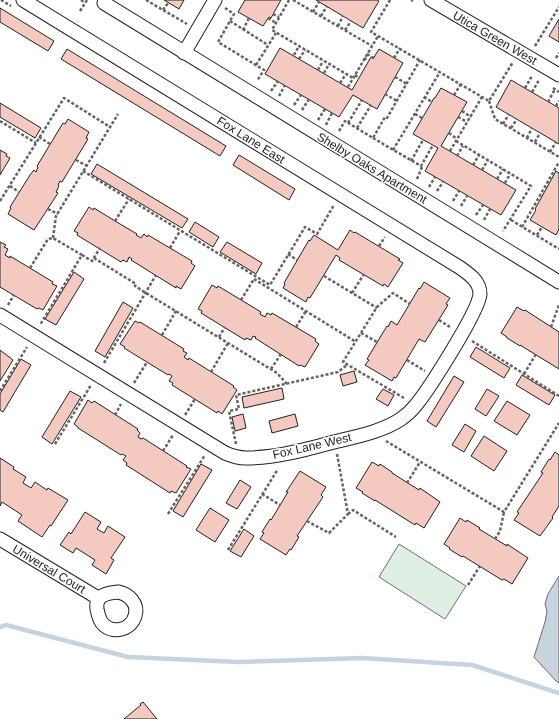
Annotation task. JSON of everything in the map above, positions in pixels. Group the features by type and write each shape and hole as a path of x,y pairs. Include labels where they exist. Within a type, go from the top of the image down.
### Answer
{"street":[{"name":"Fox Lane East","path":"23,0 459,266 477,281"},
{"name":"Utica Green West","path":"431,0 559,75"},
{"path":"184,53 218,3"},
{"name":"Shelby Oaks Apartment","path":"104,4 559,282"},
{"name":"Fox Lane West","path":"3,312 225,453 240,458 260,457 294,452 354,437 389,426 402,418 416,405 429,387 478,304 480,293 477,281"},
{"name":"Universal Court","path":"0,539 98,598"}],"path":[{"path":"80,11 86,1 81,0"},
{"path":"146,0 189,26 192,20"},
{"path":"288,0 272,30 346,74 359,78"},
{"path":"293,0 298,1 372,46"},
{"path":"390,0 371,32 489,101 495,119 559,156"},
{"path":"314,12 319,2"},
{"path":"163,10 168,3"},
{"path":"218,3 234,14 218,42 264,70 256,82 261,86"},
{"path":"321,16 327,6"},
{"path":"534,48 559,7"},
{"path":"273,14 279,17"},
{"path":"338,26 343,16"},
{"path":"243,30 250,18"},
{"path":"268,18 276,23"},
{"path":"230,21 268,45"},
{"path":"345,30 351,21"},
{"path":"256,65 276,33"},
{"path":"348,87 378,36"},
{"path":"294,55 299,46"},
{"path":"394,58 400,48"},
{"path":"299,59 305,50"},
{"path":"367,54 374,58"},
{"path":"364,58 369,61"},
{"path":"489,101 513,62 507,58"},
{"path":"372,138 385,117 387,118 420,60"},
{"path":"318,70 323,61"},
{"path":"324,73 329,64"},
{"path":"393,150 440,72"},
{"path":"340,82 346,74"},
{"path":"525,88 532,76"},
{"path":"395,78 407,84"},
{"path":"532,92 539,80"},
{"path":"271,92 278,81"},
{"path":"454,95 461,84"},
{"path":"278,96 285,85"},
{"path":"266,89 284,99"},
{"path":"548,102 555,89"},
{"path":"385,94 397,101"},
{"path":"294,106 301,95"},
{"path":"424,97 432,102"},
{"path":"450,151 482,97"},
{"path":"0,202 64,98 110,127"},
{"path":"302,110 309,99"},
{"path":"338,133 345,121 348,122 362,100"},
{"path":"556,106 559,101"},
{"path":"289,102 307,114"},
{"path":"357,128 371,105"},
{"path":"317,120 325,109"},
{"path":"462,111 471,117"},
{"path":"325,125 332,113"},
{"path":"53,238 56,216 118,114"},
{"path":"415,114 422,118"},
{"path":"503,124 509,114"},
{"path":"312,117 332,129"},
{"path":"458,117 467,122"},
{"path":"511,128 516,119"},
{"path":"0,121 36,143"},
{"path":"348,122 372,138 421,166"},
{"path":"527,138 532,128"},
{"path":"449,133 464,146 531,186 504,232 497,228"},
{"path":"535,142 540,133"},
{"path":"39,137 50,144"},
{"path":"411,161 423,140"},
{"path":"550,152 556,142"},
{"path":"433,145 416,178 442,195"},
{"path":"458,156 464,146"},
{"path":"473,165 479,155"},
{"path":"76,160 87,166"},
{"path":"482,170 488,160"},
{"path":"522,226 559,162"},
{"path":"498,179 503,169"},
{"path":"83,171 269,286 356,342"},
{"path":"505,183 510,174"},
{"path":"429,187 435,177"},
{"path":"437,192 443,182"},
{"path":"10,186 19,192"},
{"path":"452,201 459,191"},
{"path":"461,206 467,196"},
{"path":"447,198 466,209"},
{"path":"115,221 129,199"},
{"path":"269,286 305,227 317,234 336,203"},
{"path":"476,215 483,205"},
{"path":"48,209 58,214"},
{"path":"484,220 490,209"},
{"path":"471,212 490,224"},
{"path":"511,220 559,249"},
{"path":"537,235 542,227"},
{"path":"170,248 180,231"},
{"path":"379,246 387,234"},
{"path":"30,268 48,239 53,238 92,261 100,248"},
{"path":"288,254 297,260"},
{"path":"38,328 82,255"},
{"path":"94,258 136,284 135,286 146,293 278,373 287,384"},
{"path":"352,293 364,274"},
{"path":"102,367 156,275"},
{"path":"324,276 377,308"},
{"path":"241,300 255,278"},
{"path":"408,401 343,362 377,308 393,293 410,304"},
{"path":"3,312 14,296"},
{"path":"551,327 559,305"},
{"path":"162,335 176,311"},
{"path":"296,327 306,311"},
{"path":"439,320 454,328 453,330"},
{"path":"219,337 225,328"},
{"path":"361,333 377,342"},
{"path":"468,339 559,396"},
{"path":"211,372 228,343"},
{"path":"0,391 28,344"},
{"path":"271,369 281,354"},
{"path":"524,374 536,354"},
{"path":"407,360 427,372 424,377"},
{"path":"133,386 147,362"},
{"path":"237,446 229,412 239,409 236,395 338,372 347,364"},
{"path":"86,380 98,387"},
{"path":"55,444 92,383"},
{"path":"184,417 195,399"},
{"path":"115,415 122,402"},
{"path":"495,539 500,531 504,512 559,423"},
{"path":"163,451 174,433"},
{"path":"380,438 504,512"},
{"path":"336,449 348,514"},
{"path":"168,514 206,453"},
{"path":"407,483 420,462"},
{"path":"228,550 282,463"},
{"path":"262,494 280,505"},
{"path":"307,521 329,533 353,510 396,537"},
{"path":"468,585 480,566"}],"green space":[{"path":"399,544 466,586 445,619 379,577"}],"shaded area":[{"path":"559,576 559,683 534,657 545,622 547,611 545,604 548,594"}],"building":[{"path":"164,0 184,0 179,9"},
{"path":"245,0 281,0 271,18 269,17 263,26 238,12"},
{"path":"316,0 377,0 379,1 363,28"},
{"path":"0,8 54,41 48,51 0,22"},
{"path":"559,19 559,42 549,36"},
{"path":"280,48 352,90 371,57 373,59 379,49 403,63 377,109 353,95 339,117 265,74"},
{"path":"67,49 226,146 220,156 61,59"},
{"path":"511,80 559,108 559,144 496,107"},
{"path":"441,88 467,102 441,146 516,190 501,215 425,171 438,148 413,134"},
{"path":"0,103 41,128 35,138 0,117"},
{"path":"68,119 89,132 86,138 88,139 62,182 60,181 56,192 58,193 34,230 8,214 11,208 10,207 30,175 34,170 36,172 37,166 63,123 65,124"},
{"path":"0,150 7,154 6,156 10,158 0,175"},
{"path":"239,155 295,189 289,200 233,165"},
{"path":"97,164 188,219 182,228 91,174"},
{"path":"556,171 559,173 559,229 556,235 530,220"},
{"path":"89,207 93,210 94,208 137,234 136,235 141,238 144,234 147,237 148,235 192,261 191,263 195,266 181,289 176,286 176,288 131,260 132,259 129,257 127,262 123,260 121,262 77,235 78,233 74,231"},
{"path":"195,222 219,237 213,247 189,232"},
{"path":"350,230 400,259 398,260 403,263 388,287 384,284 383,286 339,260 340,258 336,255 310,298 308,297 306,302 283,288 284,283 309,240 310,241 314,235 338,250"},
{"path":"0,242 6,245 4,247 8,249 5,255 10,258 10,256 53,282 52,284 57,286 43,310 39,308 37,309 0,287"},
{"path":"227,242 262,263 256,274 220,252"},
{"path":"74,272 84,279 56,325 45,319"},
{"path":"424,282 450,298 446,304 448,305 425,342 419,339 396,378 394,377 392,381 365,365 369,360 367,359 387,326 388,327 391,321 397,325"},
{"path":"212,285 217,288 218,286 261,312 260,314 265,317 267,313 271,315 272,313 316,339 315,341 319,344 305,367 299,366 255,338 256,337 253,336 251,340 246,338 245,340 201,313 202,311 198,309"},
{"path":"123,302 133,308 105,357 95,351"},
{"path":"517,307 524,311 525,310 559,332 559,369 501,333"},
{"path":"135,321 140,322 184,349 183,351 187,353 184,357 188,360 189,358 234,386 233,387 237,390 222,414 218,411 217,413 172,385 173,383 169,381 172,376 124,348 125,347 120,344"},
{"path":"476,347 510,368 504,378 470,357"},
{"path":"0,350 13,360 0,381"},
{"path":"21,359 31,365 3,412 0,410 0,394"},
{"path":"354,371 357,382 343,386 340,375"},
{"path":"522,375 555,395 549,405 516,385"},
{"path":"454,376 464,382 436,427 427,421"},
{"path":"282,388 284,399 244,408 242,397"},
{"path":"383,389 394,395 388,406 376,399"},
{"path":"487,389 499,396 486,416 475,409"},
{"path":"70,391 81,397 52,444 42,437"},
{"path":"88,400 92,403 94,401 138,429 137,430 140,433 138,437 141,439 143,438 191,469 176,493 171,491 170,493 126,465 127,463 123,460 126,456 121,455 74,424"},
{"path":"507,401 530,415 517,435 494,421"},
{"path":"243,414 246,428 235,431 232,417"},
{"path":"295,414 298,426 272,433 269,421"},
{"path":"465,424 476,431 464,452 452,445"},
{"path":"484,436 507,451 494,471 471,456"},
{"path":"555,452 559,455 559,506 552,517 553,518 540,536 514,520 519,513 517,512 543,473 541,472"},
{"path":"0,458 14,467 13,469 26,477 23,483 31,488 35,482 47,490 48,488 68,500 42,537 18,521 22,515 2,502 0,506"},
{"path":"372,462 379,466 380,464 440,502 424,528 416,523 415,525 356,488"},
{"path":"201,464 212,470 183,517 173,511"},
{"path":"300,471 326,487 321,495 323,497 297,536 299,537 291,550 290,549 286,555 260,539 264,533 262,532 270,519 271,520 288,492 286,492"},
{"path":"240,480 251,487 237,509 226,503"},
{"path":"210,508 229,520 215,542 196,530"},
{"path":"85,512 101,522 97,529 104,533 108,526 125,537 111,558 114,560 106,574 92,565 95,560 76,548 73,553 60,545 69,532 71,534"},
{"path":"460,518 466,522 467,520 480,528 479,529 507,546 507,544 528,558 512,584 504,579 502,580 463,556 462,557 444,544"},
{"path":"244,529 254,536 241,557 230,551"},
{"path":"143,702 157,719 124,719 141,705 140,704"}],"waterway":[{"path":"0,627 6,625 128,657 238,662 362,658 472,665 559,693"}]}
